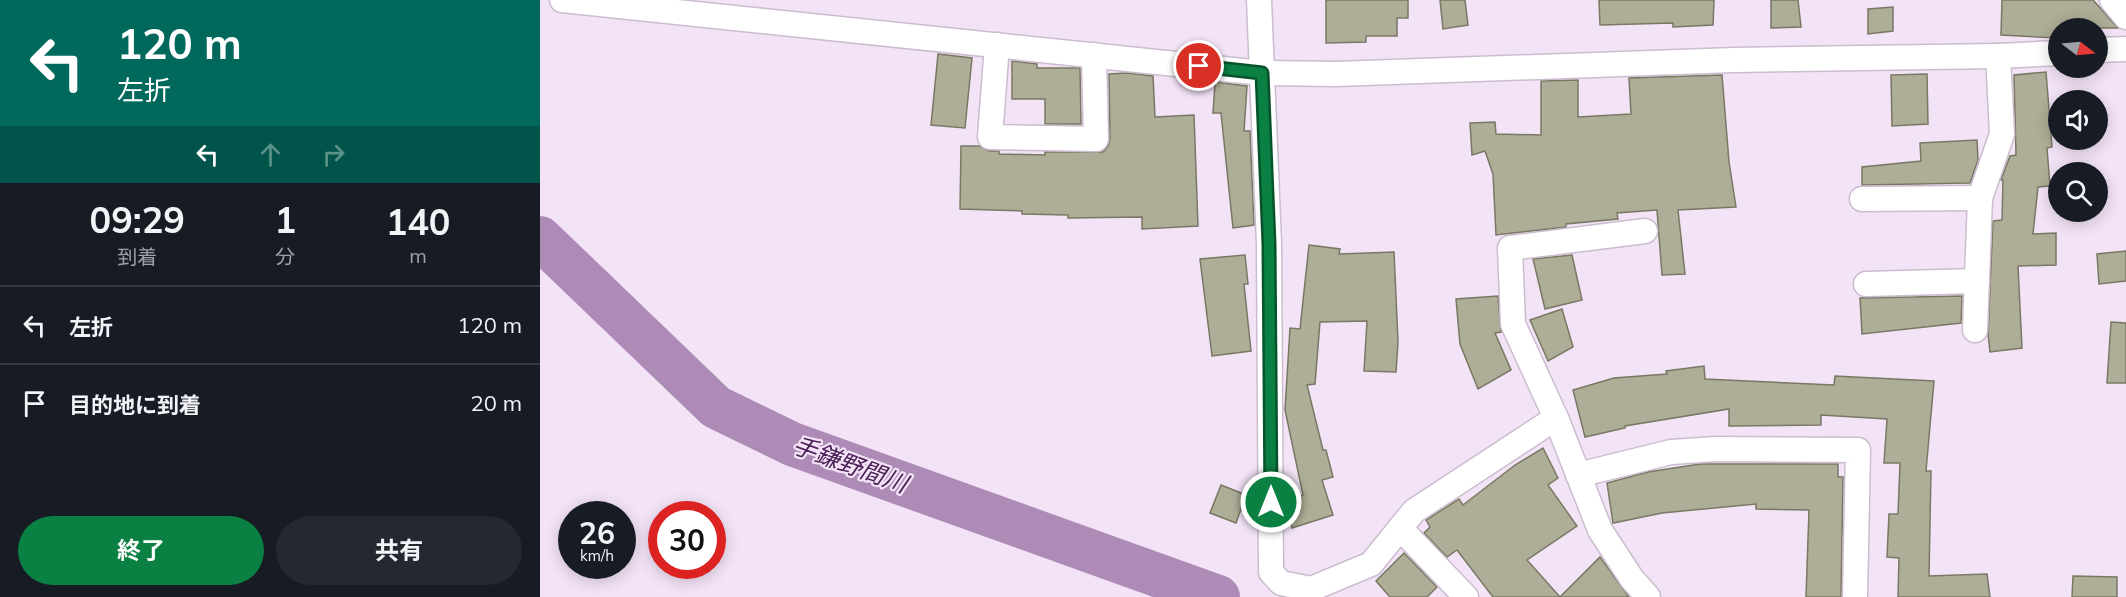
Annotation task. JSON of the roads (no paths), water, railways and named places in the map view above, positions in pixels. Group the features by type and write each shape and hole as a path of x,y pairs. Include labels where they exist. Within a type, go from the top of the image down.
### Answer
{"street":[{"path":"562,0 1262,73 1336,74 1734,60 1998,56 2048,53"},
{"path":"1259,0 1269,244 1271,572 1281,583 1311,589 1371,564 1414,512 1556,418"},
{"path":"2112,0 2126,17"},
{"path":"997,45 990,137 1096,139 1095,55"},
{"path":"2108,50 2126,49"},
{"path":"1975,330 1980,198 2002,134 1998,56"},
{"path":"1862,199 1980,198"},
{"path":"1645,231 1510,248 1513,324 1556,418 1600,530 1647,597"},
{"path":"1866,284 1977,281"},
{"path":"1578,475 1671,452 1716,449 1858,450 1855,597"},
{"path":"1400,528 1466,597"}],"waterway":[{"name":"手鎌野間川","path":"540,238 716,407 792,444 1218,597"}]}
